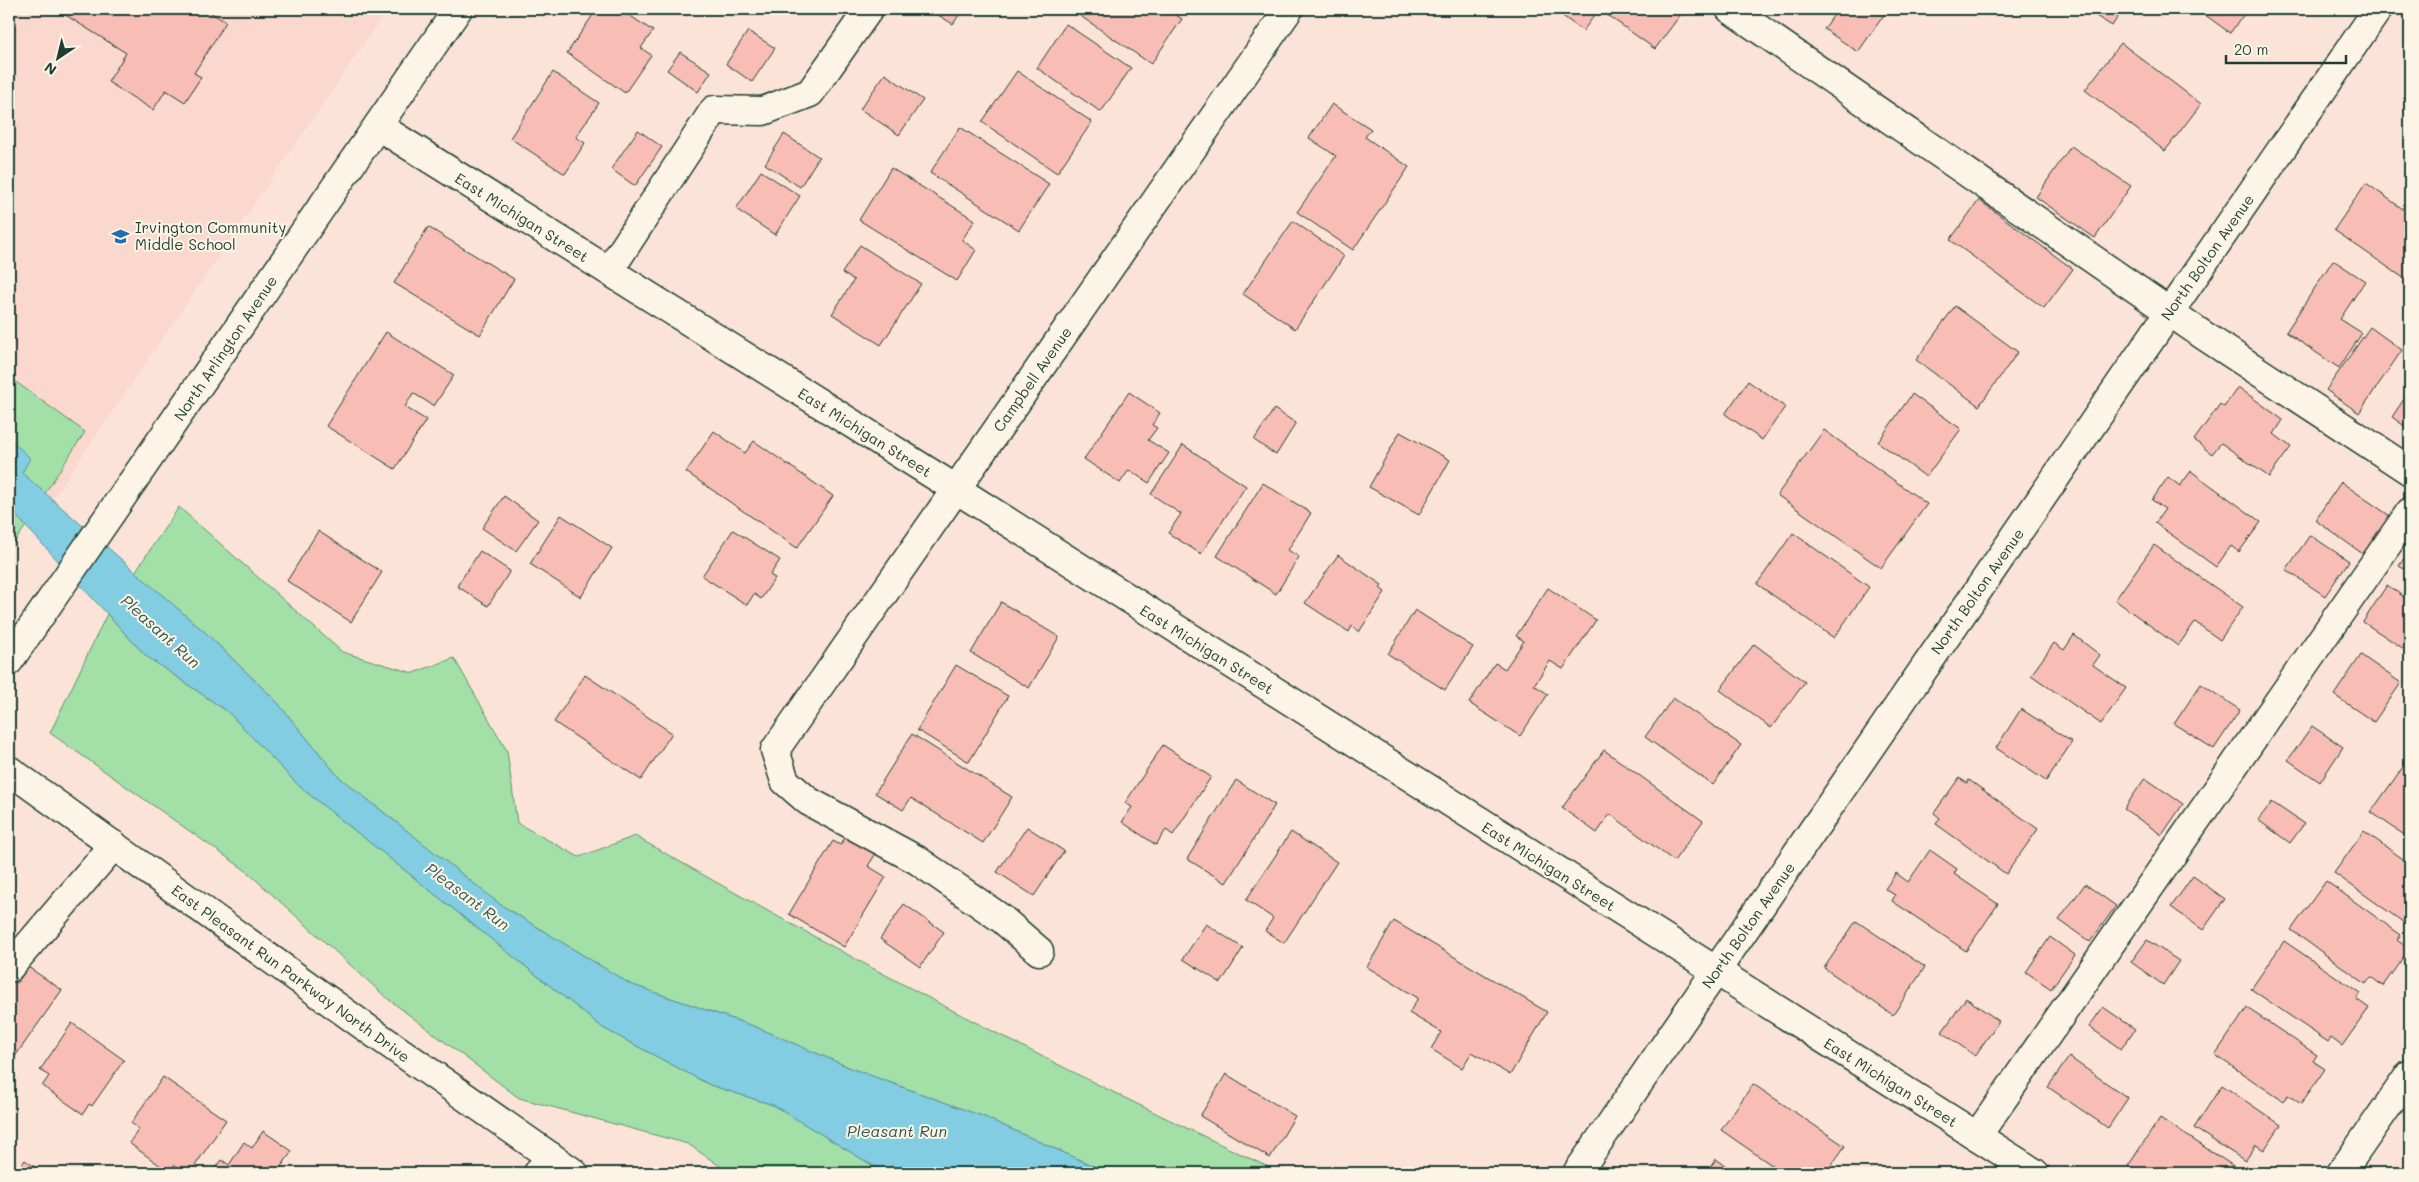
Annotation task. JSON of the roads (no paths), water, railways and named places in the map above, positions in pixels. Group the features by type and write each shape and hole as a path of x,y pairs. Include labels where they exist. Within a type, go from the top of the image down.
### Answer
{"street":[{"name":"North Arlington Avenue","path":"9,661 458,9"},
{"path":"609,271 714,110 764,111 810,93 869,9"},
{"name":"Campbell Avenue","path":"1039,951 1002,919 917,860 808,801 785,781 775,750 1289,9"},
{"path":"1730,9 2169,312 2410,471"},
{"name":"North Bolton Avenue","path":"1576,1173 2378,9"},
{"name":"East Michigan Street","path":"378,126 956,489 2035,1173"},
{"path":"1977,1136 2410,512"},
{"name":"East Pleasant Run Parkway North Drive","path":"9,770 368,1029 544,1165 574,1173"},
{"path":"9,968 114,846"},
{"path":"2341,1173 2410,1074"}],"water":[{"name":"Pleasant Run","path":"9,438 30,458 22,473 207,634 276,701 339,777 501,905 630,984 756,1027 853,1069 982,1116 1109,1173 885,1173 773,1105 710,1085 603,1028 300,787 228,712 146,656 9,508"}],"place":[{"name":"Irvington Community Middle School","path":"121,236"}]}
